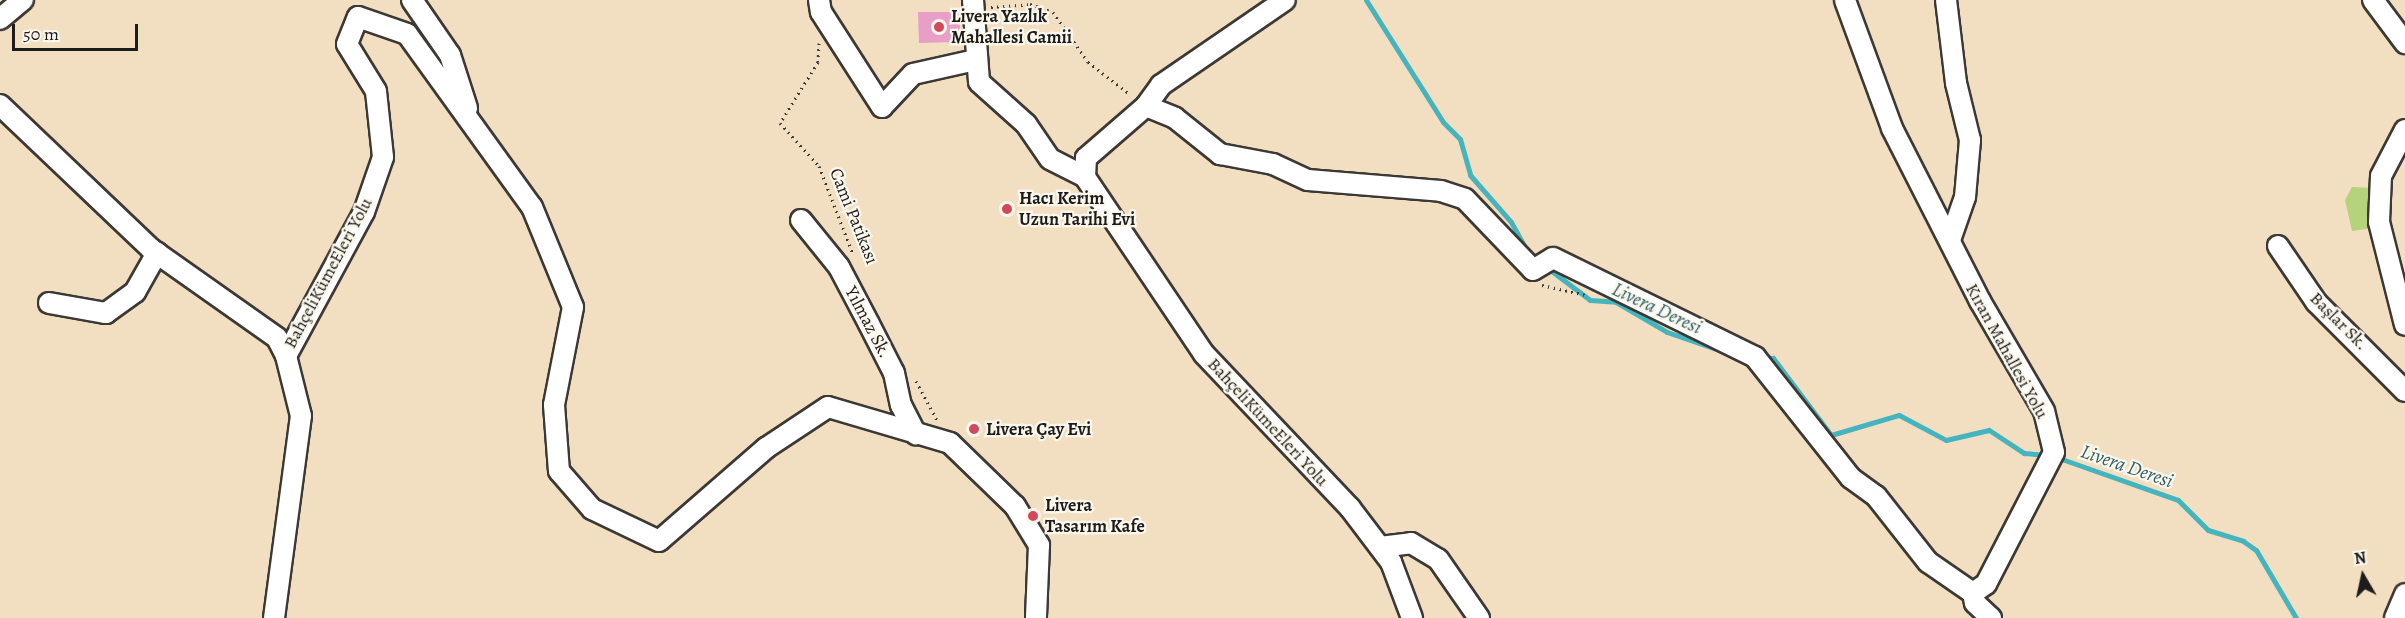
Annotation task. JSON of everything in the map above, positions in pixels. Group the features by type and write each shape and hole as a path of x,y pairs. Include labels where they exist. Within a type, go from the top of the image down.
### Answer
{"street":[{"path":"0,19 23,0"},
{"name":"BahçeliKümeEleri Yolu","path":"412,0 450,55 469,116"},
{"name":"BahçeliKümeEleri Yolu","path":"973,0 975,60 979,82 1026,124 1050,159 1084,177 1204,354 1380,547 1412,618"},
{"path":"1084,177 1086,158 1101,141 1146,106 1161,85 1285,0"},
{"name":"Kıran Mahallesi Yolu","path":"1845,0 1892,128 1950,240 2044,411 2054,452 1986,584 1973,592"},
{"path":"1946,0 1956,83 1970,140 1965,197 1950,240"},
{"path":"2373,0 2405,43"},
{"path":"820,6 882,107 913,74 975,60"},
{"name":"BahçeliKümeEleri Yolu","path":"286,356 364,212 383,157 376,91 347,44 358,17 407,34 469,116 532,207 573,307 554,405 559,471 592,509 659,541 766,448 828,407 950,443 1015,506 1039,545 1036,618"},
{"name":"BahçeliKümeEleri Yolu","path":"0,105 157,253 277,338 286,356"},
{"path":"1146,106 1175,118 1220,154 1273,164 1308,180 1441,191 1465,199 1533,270 1553,258 1755,357 1851,478 1876,496 1928,562 1973,592 1975,603 1990,618"},
{"path":"2405,130 2380,176 2379,222 2405,325"},
{"name":"Yılmaz Sk.","path":"801,219 839,267 894,373 901,405 916,434"},
{"name":"Başlar Sk.","path":"2278,246 2316,302 2405,391"},
{"path":"49,303 106,314 135,292 157,253"},
{"path":"274,618 301,416 286,356"},
{"path":"1380,547 1411,543 1438,559 1479,618"},
{"path":"2395,618 2405,594"}],"path":[{"name":"Cami Patikası","path":"820,6 818,62 780,123 819,166 856,260"},
{"path":"912,374 937,418 937,440"}],"green space":[{"path":"2352,187 2373,188 2369,213 2373,228 2352,231 2345,200"}],"building":[{"name":"Livera Yazlık Mahallesi Camii","path":"918,12 960,12 960,42 919,43"}],"waterway":[{"name":"Livera Deresi","path":"1366,0 1443,122 1460,139 1470,175 1511,222 1529,254 1590,300 1616,302 1667,332 1725,352"},
{"name":"Livera Deresi","path":"1761,357 1773,358 1831,435 1899,415 1946,440 1989,430 2024,453 2047,455"},
{"name":"Livera Deresi","path":"2056,457 2178,500 2208,530 2243,541 2256,550 2296,618"}],"place":[{"name":"Livera Yazlık Mahallesi Camii","path":"939,27"},
{"name":"Hacı Kerim Uzun Tarihi Evi","path":"1007,209"},
{"name":"Livera Çay Evi","path":"974,429"},
{"name":"Livera Tasarım Kafe","path":"1033,516"}]}
